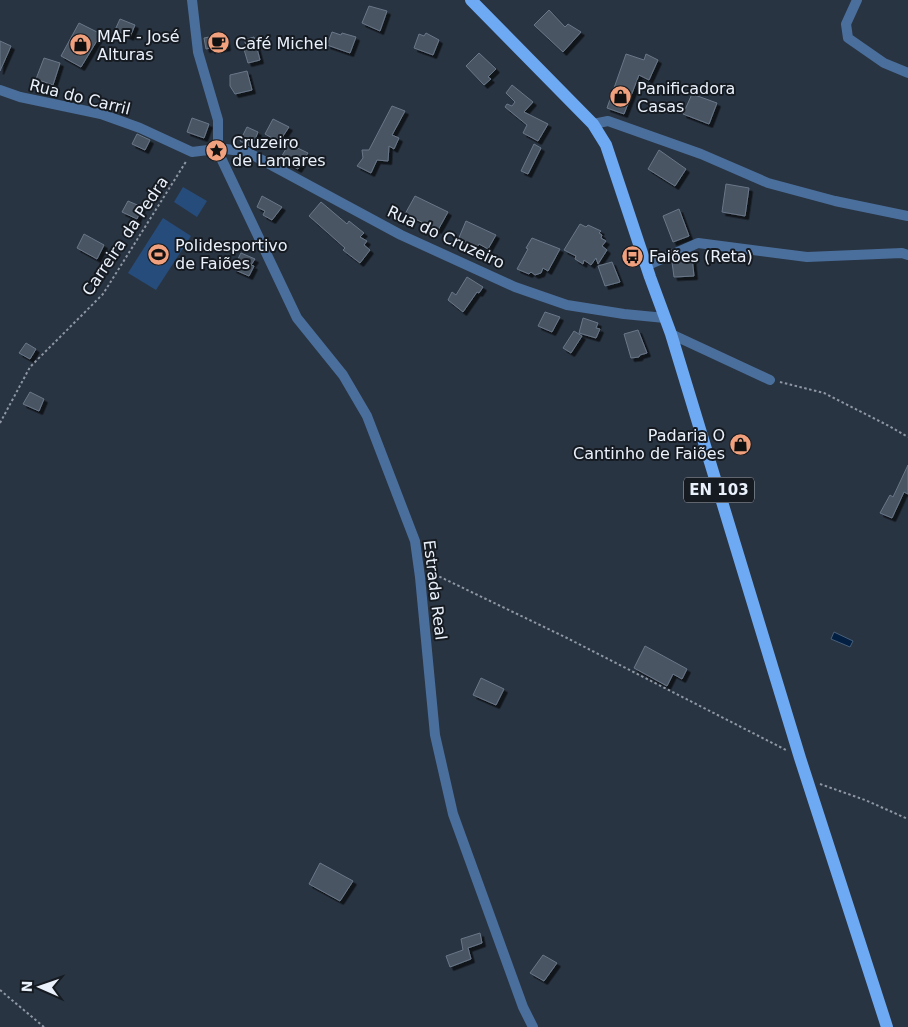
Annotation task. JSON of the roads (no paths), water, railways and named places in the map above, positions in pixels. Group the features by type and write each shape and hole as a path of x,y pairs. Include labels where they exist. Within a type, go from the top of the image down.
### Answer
{"main road":[{"name":"EN 103","path":"471,0 593,124 606,145 646,266 671,334 800,758 887,1027"}],"street":[{"path":"192,0 198,52 218,120 218,140"},
{"path":"857,0 846,24 848,38 884,63 908,73"},
{"name":"Rua do Carril","path":"0,90 20,97 101,114 140,128 192,152 208,150"},
{"path":"593,124 608,121 701,154 768,182 835,201 908,216"},
{"path":"218,140 224,143 223,154 214,158 208,153 208,150 210,144 218,140"},
{"name":"Rua do Cruzeiro","path":"223,154 247,152 401,235 515,286 567,305 665,318"},
{"name":"Estrada Real","path":"223,154 229,172 272,268 297,318 343,375 367,416 415,541 435,735 453,814 523,1007 533,1027"},
{"path":"646,266 698,243 807,257 902,253 908,255"},
{"path":"671,334 770,380"}],"place":[{"name":"Café Michel","path":"219,43"},
{"name":"MAF - José Alturas","path":"81,45"},
{"name":"Panificadora Casas","path":"621,97"},
{"name":"Cruzeiro de Lamares","path":"216,151"},
{"name":"Polidesportivo de Faiões","path":"159,254"},
{"name":"Faiões (Reta)","path":"633,256"},
{"name":"Padaria O Cantinho de Faiões","path":"741,444"}]}
